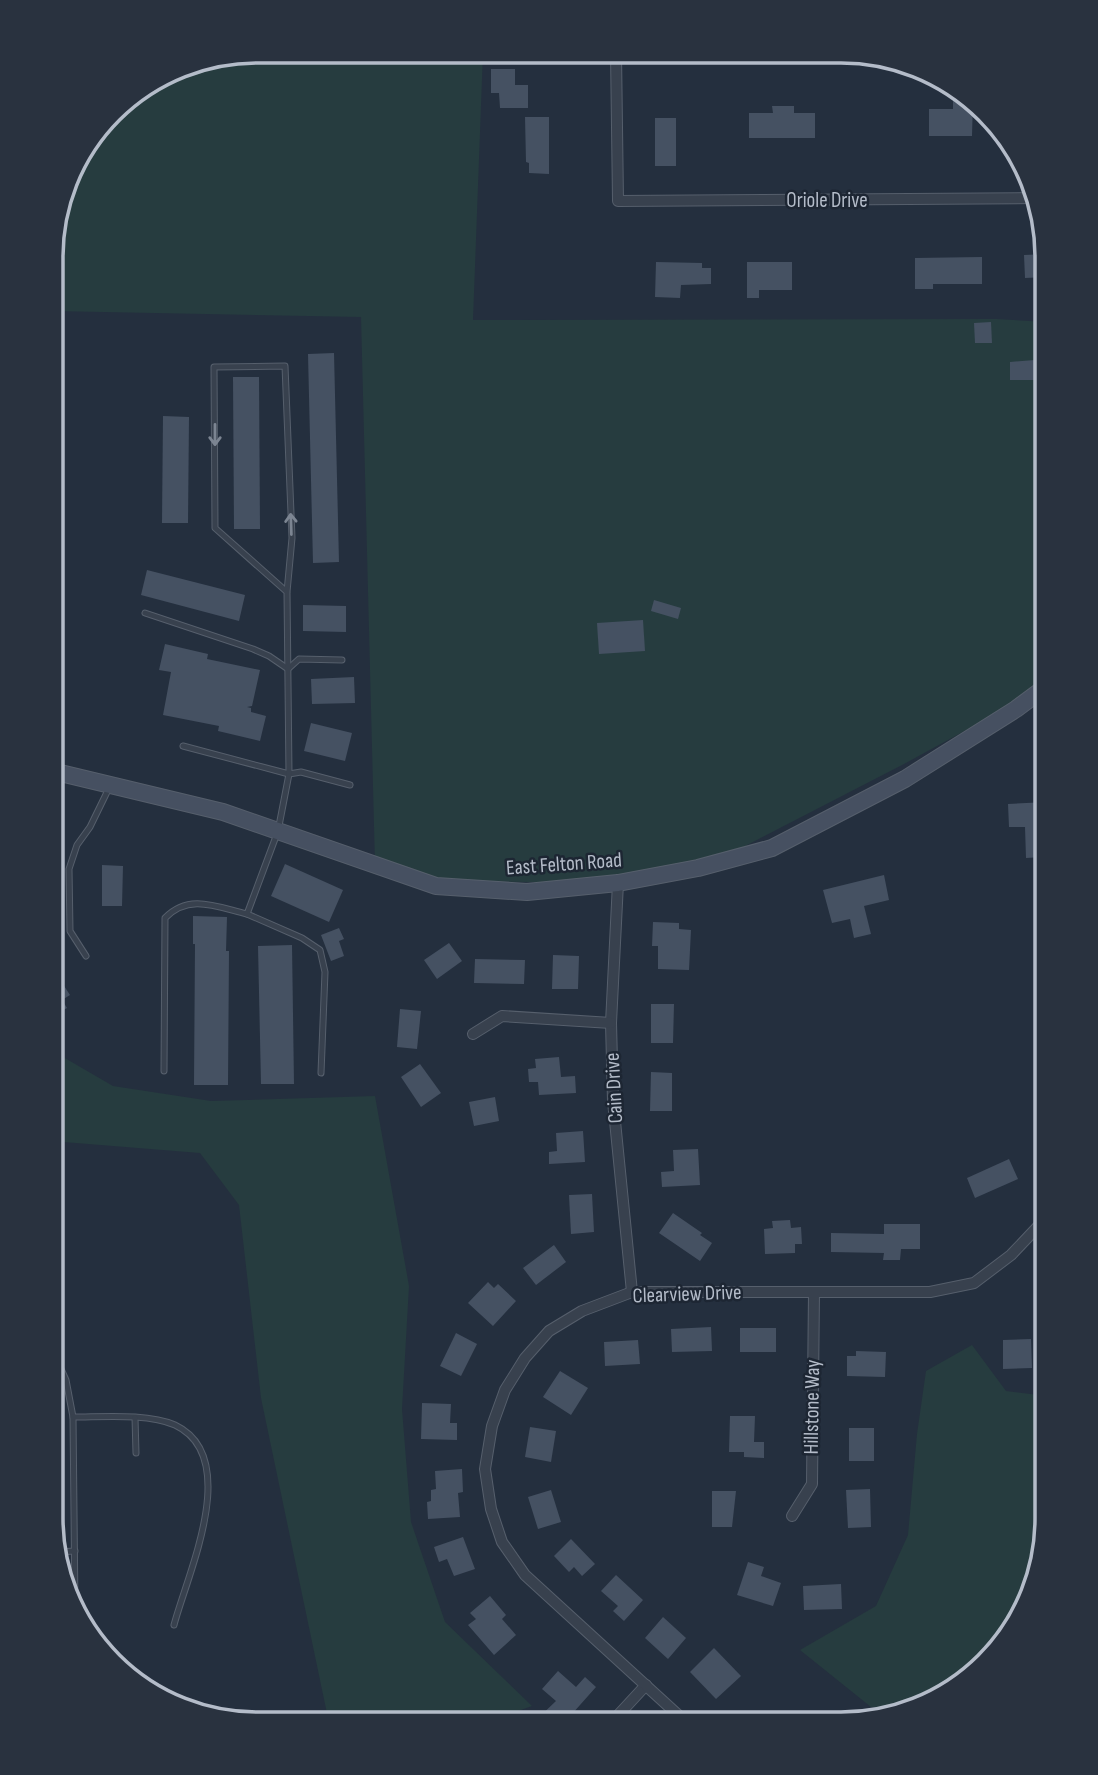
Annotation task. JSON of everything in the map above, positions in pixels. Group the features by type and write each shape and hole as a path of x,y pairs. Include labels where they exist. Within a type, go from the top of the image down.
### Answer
{"street":[{"name":"Oriole Drive","path":"616,63 618,201 1026,198"},
{"name":"East Felton Road","path":"63,774 223,812 436,886 527,892 618,883 698,868 772,848 905,779 1035,695"},
{"name":"Cain Drive","path":"618,883 611,1023 614,1101 632,1292"},
{"path":"473,1034 502,1016 611,1023"},
{"name":"Clearview Drive","path":"675,1712 525,1575 502,1542 491,1509 485,1469 492,1426 505,1390 525,1358 549,1331 582,1311 632,1292 930,1292 974,1283 1011,1255 1035,1230"},
{"name":"Hillstone Way","path":"792,1516 811,1484 814,1292"},
{"path":"621,1712 646,1685"}],"lane":[{"path":"247,915 278,831 289,774 287,592 292,538 285,366 214,367 215,528 287,592"},
{"path":"145,613 253,649 288,669"},
{"path":"288,669 299,659 342,660"},
{"path":"183,746 289,774 301,772 350,785"},
{"path":"86,956 70,931 69,869 77,845 90,827 110,786"},
{"path":"164,1071 165,918 174,908 198,902 247,915 302,938 320,950 325,972 321,1073"},
{"path":"63,1373 73,1417 75,1583"},
{"path":"73,1417 135,1418 164,1422 175,1425 186,1433 198,1448 205,1468 206,1503 201,1538 174,1625"},
{"path":"135,1418 136,1453"},
{"path":"66,1552 75,1551"}],"green space":[{"path":"245,63 483,63 473,320 996,319 1035,321 1035,693 722,858 618,883 443,881 375,865 361,317 63,311 63,257 67,219 73,195 89,160 111,129 149,96 183,78 219,67"},
{"path":"63,1057 113,1086 211,1101 375,1096 409,1286 402,1409 411,1522 445,1622 532,1706 515,1712 327,1712 261,1398 239,1205 200,1153 63,1142"},
{"path":"972,1345 1006,1391 1035,1395 1035,1530 1025,1580 1009,1615 995,1636 959,1672 938,1686 903,1702 878,1708 871,1707 800,1650 876,1606 908,1535 926,1371"}],"building":[{"path":"491,69 515,69 515,85 528,85 528,108 500,108 499,93 491,93"},
{"path":"953,99 973,115 972,136 929,136 929,109 953,109"},
{"path":"772,106 794,106 794,113 815,113 815,138 749,138 749,113 773,113"},
{"path":"525,117 549,117 549,174 529,173 529,163 526,162"},
{"path":"655,118 676,118 676,166 655,166"},
{"path":"1024,255 1035,255 1035,278 1025,278"},
{"path":"982,257 982,284 933,284 933,289 915,289 915,258"},
{"path":"656,262 702,263 702,268 711,268 711,284 681,285 680,298 655,297"},
{"path":"747,262 792,262 792,290 759,290 759,298 747,298"},
{"path":"991,322 992,343 975,343 974,323"},
{"path":"334,353 339,562 313,563 308,354"},
{"path":"1035,360 1035,380 1010,380 1010,362"},
{"path":"233,377 259,377 260,529 234,529"},
{"path":"163,416 189,417 188,523 162,523"},
{"path":"147,570 245,595 239,621 141,595"},
{"path":"654,600 681,608 678,619 651,611"},
{"path":"303,605 346,606 346,632 303,631"},
{"path":"643,620 645,651 599,654 597,623"},
{"path":"165,644 208,654 207,659 260,670 252,706 247,707 251,708 251,712 266,716 260,741 218,731 219,726 163,715 171,672 159,670"},
{"path":"354,677 355,703 312,704 311,679"},
{"path":"311,723 352,733 345,761 304,751"},
{"path":"1035,803 1035,857 1026,858 1025,827 1009,827 1008,804"},
{"path":"285,864 343,890 329,922 271,896"},
{"path":"102,865 123,866 122,906 102,906"},
{"path":"884,875 889,900 864,906 871,934 854,938 850,919 832,923 823,890"},
{"path":"193,916 227,917 228,1085 194,1085"},
{"path":"653,922 679,923 679,929 691,930 689,970 658,969 658,946 652,946"},
{"path":"339,928 344,939 339,941 344,956 331,961 321,935"},
{"path":"449,943 462,961 437,979 424,960"},
{"path":"292,945 294,1084 261,1084 258,946"},
{"path":"553,955 579,956 578,989 552,989"},
{"path":"475,959 525,960 524,984 474,983"},
{"path":"63,984 70,995 63,999"},
{"path":"651,1004 674,1004 673,1043 651,1043"},
{"path":"400,1009 421,1011 417,1049 397,1047"},
{"path":"559,1057 561,1077 575,1076 576,1093 539,1095 538,1082 529,1082 528,1069 536,1068 535,1059"},
{"path":"420,1064 441,1093 421,1107 401,1077"},
{"path":"651,1072 672,1073 672,1111 650,1111"},
{"path":"495,1097 499,1121 474,1126 469,1102"},
{"path":"583,1131 585,1162 549,1164 549,1152 557,1151 556,1133"},
{"path":"698,1149 700,1185 662,1187 661,1172 674,1171 673,1150"},
{"path":"1009,1159 1018,1179 975,1198 967,1178"},
{"path":"592,1194 594,1232 571,1234 569,1195"},
{"path":"673,1213 712,1243 700,1261 659,1233"},
{"path":"790,1220 791,1228 801,1227 802,1244 795,1244 795,1253 765,1254 764,1229 773,1228 772,1221"},
{"path":"884,1224 920,1224 920,1249 901,1249 900,1260 883,1260 884,1253 831,1252 831,1233 884,1234"},
{"path":"554,1245 566,1262 536,1285 523,1268"},
{"path":"488,1282 494,1288 498,1284 516,1301 493,1326 468,1303"},
{"path":"711,1327 712,1351 672,1352 671,1329"},
{"path":"740,1328 776,1328 776,1352 740,1352"},
{"path":"456,1333 477,1344 461,1376 440,1366"},
{"path":"1031,1339 1032,1368 1003,1369 1003,1340"},
{"path":"638,1340 640,1364 605,1366 604,1342"},
{"path":"856,1351 886,1352 885,1377 847,1376 847,1356 856,1356"},
{"path":"560,1371 588,1388 571,1415 543,1397"},
{"path":"422,1403 451,1404 450,1423 457,1423 457,1440 421,1439"},
{"path":"730,1416 755,1416 754,1442 764,1442 764,1458 744,1457 744,1452 729,1452"},
{"path":"530,1427 556,1431 551,1462 525,1457"},
{"path":"849,1428 874,1428 874,1461 849,1461"},
{"path":"462,1469 463,1492 458,1493 460,1517 428,1519 427,1502 431,1501 431,1490 436,1489 435,1471"},
{"path":"870,1489 871,1527 848,1528 846,1490"},
{"path":"551,1490 561,1522 538,1529 528,1497"},
{"path":"712,1491 736,1491 732,1527 712,1527"},
{"path":"463,1537 475,1569 454,1576 447,1559 439,1562 434,1547"},
{"path":"571,1539 595,1564 582,1576 574,1567 569,1572 554,1556"},
{"path":"748,1562 764,1567 761,1576 781,1583 773,1606 737,1595"},
{"path":"616,1575 643,1600 624,1621 613,1611 618,1606 601,1591"},
{"path":"841,1584 842,1609 804,1610 803,1586"},
{"path":"490,1596 506,1615 502,1619 516,1635 494,1655 468,1625 476,1619 470,1613"},
{"path":"663,1617 686,1638 668,1659 645,1638"},
{"path":"714,1648 741,1676 716,1699 690,1672"},
{"path":"558,1671 576,1687 585,1677 596,1687 574,1712 544,1712 556,1701 542,1689"}]}
